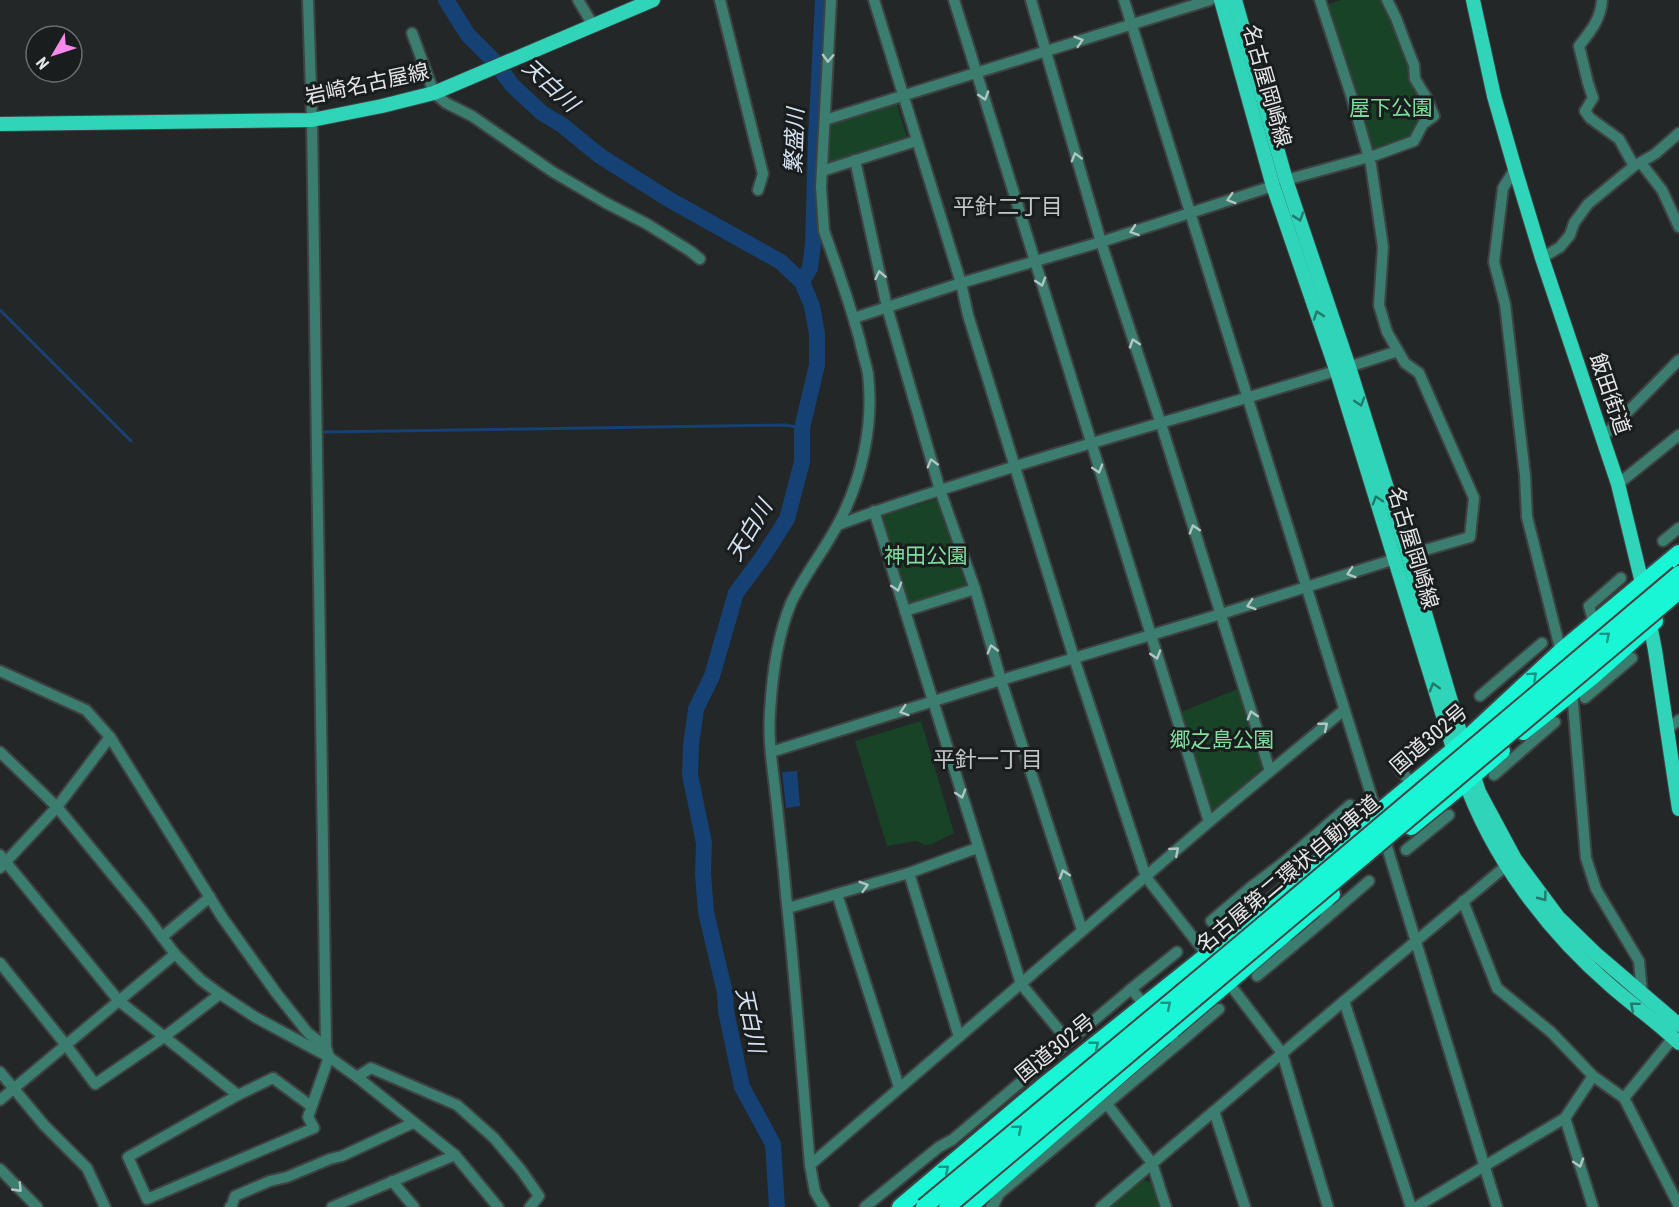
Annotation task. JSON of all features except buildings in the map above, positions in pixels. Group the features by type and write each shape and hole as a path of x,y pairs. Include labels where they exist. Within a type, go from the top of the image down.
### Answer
{"highway":[{"name":"国道302号","path":"900,1207 1042,1087 1207,955 1458,746 1561,651 1679,553"},
{"name":"名古屋第二環状自動車道","path":"924,1207 1679,574"},
{"name":"名古屋第二環状自動車道","path":"946,1207 1679,591"},
{"path":"969,1207 1173,1039 1228,983 1387,846 1422,828 1469,779 1523,740 1611,668 1650,626 1679,602"}],"main road":[{"name":"岩崎名古屋線","path":"0,124 312,120 434,93 653,0"},
{"name":"名古屋岡崎線","path":"1221,0 1273,186 1343,369"},
{"name":"名古屋岡崎線","path":"1235,0 1286,180 1469,779 1474,806 1506,866 1546,920 1611,987 1677,1035"},
{"name":"飯田街道","path":"1473,0 1494,96 1515,169 1542,258 1618,484 1655,650 1679,809"},
{"name":"名古屋岡崎線","path":"1469,779 1479,792 1515,859 1558,917 1595,953 1642,993 1677,1035"}],"street":[{"path":"308,0 328,1052 308,1117 314,1128 147,1199 128,1157 238,1095 273,1078 311,1106"},
{"path":"578,0 593,25"},
{"path":"720,0 763,174 758,190"},
{"path":"824,1207 815,1192 810,1165 769,715 779,641 791,603 838,525 858,478 867,424 868,373 854,318 824,231 821,187 831,0"},
{"path":"874,0 1074,658 1146,877 1282,1053 1328,1207"},
{"path":"954,0 1209,822"},
{"path":"1031,0 1101,242 1270,771"},
{"path":"1124,0 1497,1207"},
{"path":"825,120 1210,0"},
{"path":"771,752 1470,537 1474,498 1419,373 1406,363 1398,351 1387,332 1379,305 1383,247 1371,165 1320,0"},
{"path":"1286,180 1376,155 1414,141 1423,124 1434,116 1415,78 1408,50 1387,0"},
{"path":"1602,0 1601,10 1594,26 1579,46 1593,98 1585,111 1590,118 1619,139 1638,164 1673,200 1679,227"},
{"path":"412,33 434,93 446,103 472,116 553,172 647,224 699,259"},
{"path":"1542,258 1560,247 1570,235 1574,223 1588,204 1679,133"},
{"path":"822,171 916,141"},
{"path":"855,160 886,307 940,490 975,589 1001,680 1082,930"},
{"path":"1515,169 1503,188 1494,262 1505,304 1526,476 1527,517 1561,651 1578,695 1586,858 1596,889 1639,961 1642,993"},
{"path":"854,318 1273,186"},
{"path":"838,525 874,511 1015,466 1248,398 1398,351"},
{"path":"1602,438 1679,360"},
{"path":"1618,484 1679,435"},
{"path":"874,511 1021,984 1068,1041"},
{"path":"1663,541 1679,528"},
{"path":"1594,623 1589,606 1621,578"},
{"path":"905,611 975,589"},
{"path":"1480,696 1542,643"},
{"path":"1611,668 1632,658"},
{"path":"0,671 86,710 110,736 210,897 277,994 308,1033 357,1077 454,1155 498,1207"},
{"path":"1497,681 1510,697"},
{"path":"810,1165 1082,930 1344,710"},
{"path":"1666,730 1679,720"},
{"path":"1494,775 1523,740 1555,722"},
{"path":"110,736 57,807 2,862 118,1001 238,1095"},
{"path":"1412,784 1397,766 1428,740"},
{"path":"0,752 57,807 175,954 201,980 255,1017 328,1052"},
{"path":"1211,921 1350,805"},
{"path":"1406,850 1422,828 1449,815"},
{"path":"788,908 909,873 977,848"},
{"path":"1284,862 1314,866"},
{"path":"1101,1207 1506,866"},
{"path":"909,873 959,1037"},
{"path":"1257,976 1369,881"},
{"path":"1248,921 1251,887"},
{"path":"837,894 899,1087"},
{"path":"1325,919 1330,895"},
{"path":"162,937 210,897"},
{"path":"1463,901 1497,988 1551,1032 1593,1076 1624,1098 1679,1206"},
{"path":"1274,944 1293,946"},
{"path":"865,1207 939,1147 952,1140 1068,1041 1178,952"},
{"path":"0,1100 175,954"},
{"path":"0,963 95,1084 165,1037 220,994"},
{"path":"1131,989 1145,1005"},
{"path":"1344,1001 1411,1207"},
{"path":"991,1207 999,1194 1107,1104 1173,1039 1219,1009"},
{"path":"1624,1098 1677,1035"},
{"path":"357,1077 371,1068 457,1105 495,1138 521,1170 539,1196 530,1207"},
{"path":"0,1072 44,1125 87,1168 105,1207"},
{"path":"1416,1207 1564,1118 1593,1076"},
{"path":"1107,1104 1152,1163 1166,1207"},
{"path":"1214,1111 1245,1207"},
{"path":"1564,1118 1593,1207"},
{"path":"232,1206 235,1196 342,1156 413,1123"},
{"path":"332,1207 454,1155"},
{"path":"0,1169 37,1207"},
{"path":"392,1181 414,1207"}],"green space":[{"name":"屋下公園","path":"1341,0 1384,0 1430,115 1413,139 1375,152 1370,148 1327,7"},
{"path":"893,103 897,105 907,137 905,141 831,164 825,159 829,123"},
{"name":"神田公園","path":"940,498 967,587 908,605 882,516"},
{"name":"郷之島公園","path":"1240,688 1262,768 1210,816 1181,712"},
{"path":"921,721 954,833 932,844 925,845 916,841 887,846 855,741"},
{"path":"1142,1179 1152,1183 1160,1207 1109,1207"}],"water":[{"path":"797,771 800,806 786,808 782,772"}],"waterway":[{"name":"天白川","path":"446,0 468,35 495,62 512,85 542,113 562,125 600,156 670,200 781,262 802,282 812,306 817,334 817,365 802,428 802,462 787,519 736,593 712,676 696,709 691,745 690,775 704,843 703,874 706,912 725,993 726,1011 742,1087 773,1144 777,1207"},
{"name":"繁盛川","path":"802,282 810,268 813,244 823,0"},
{"path":"0,310 131,441"},
{"path":"325,432 786,425 802,428"}],"district":[{"name":"平針二丁目","path":"1008,206"},
{"name":"平針一丁目","path":"988,759"}]}
